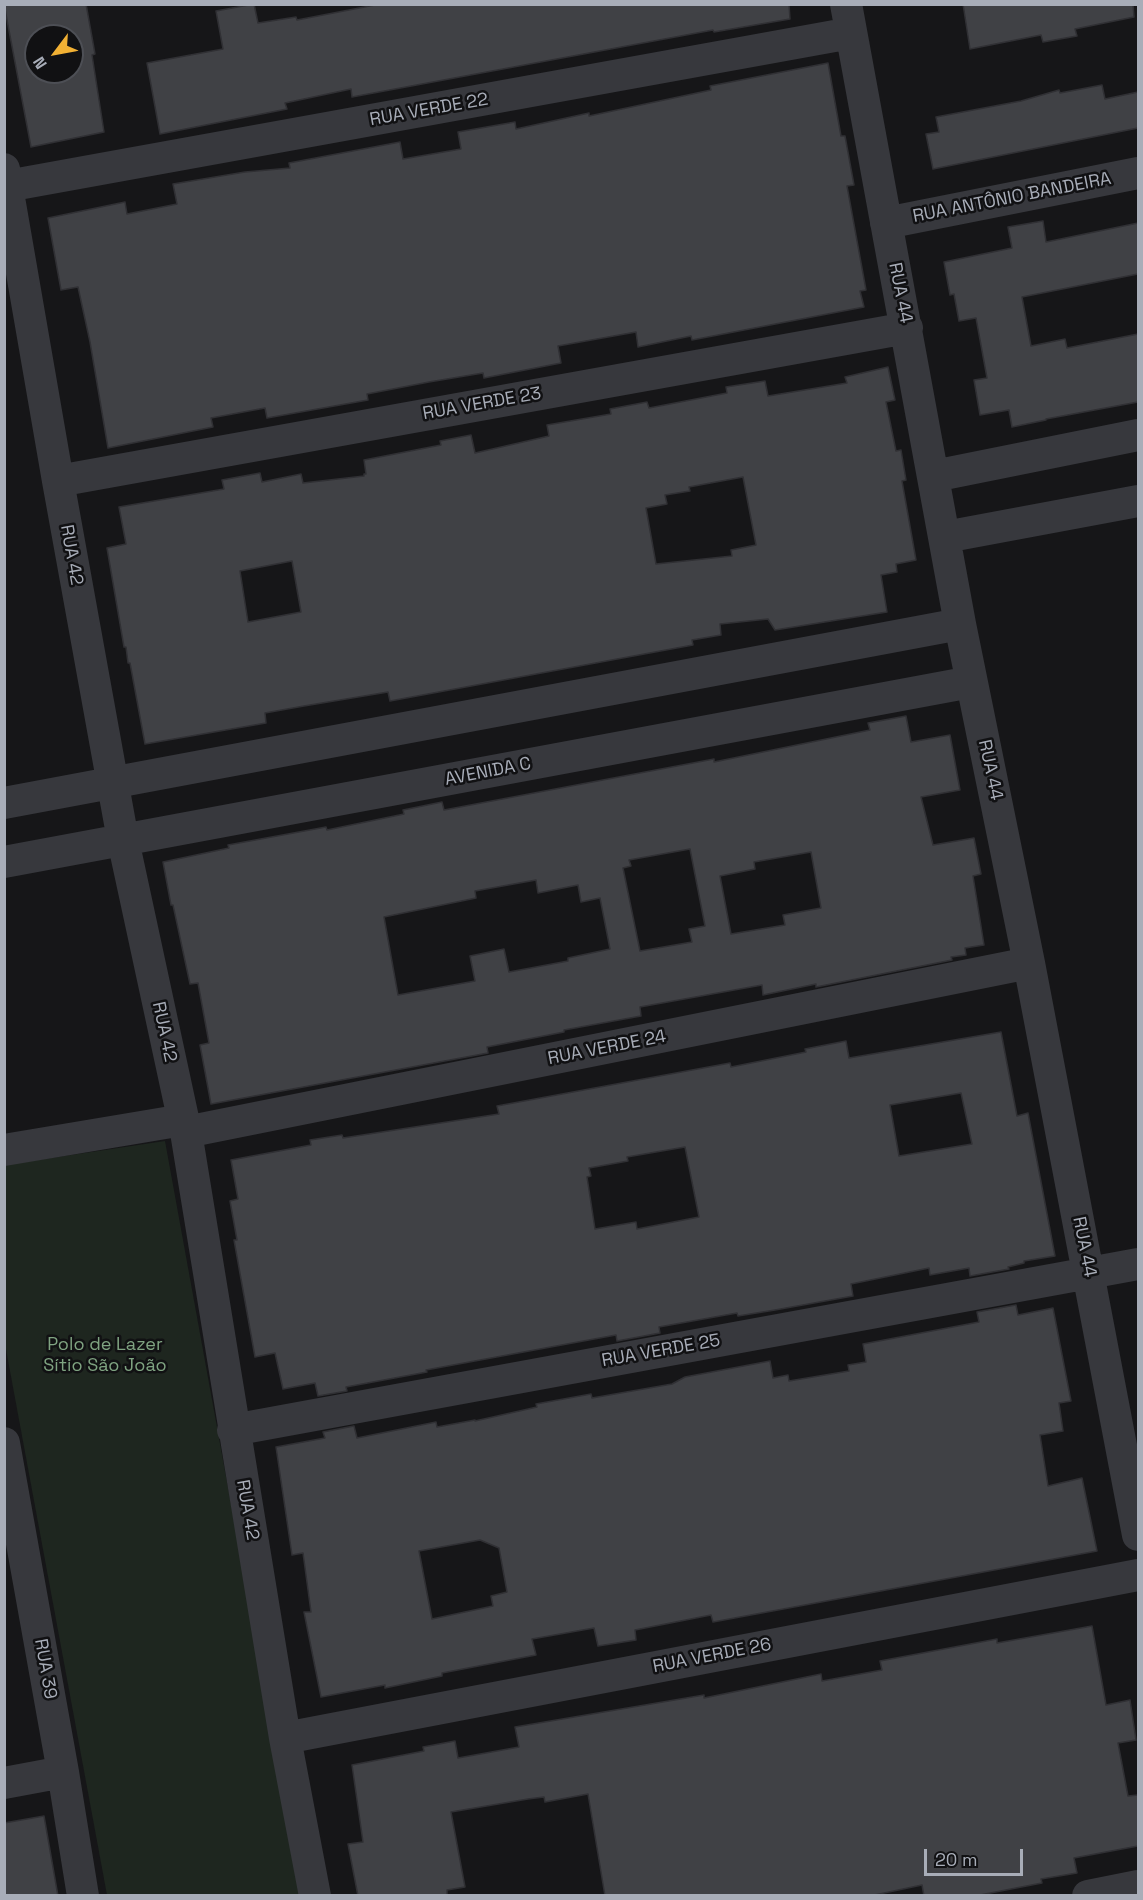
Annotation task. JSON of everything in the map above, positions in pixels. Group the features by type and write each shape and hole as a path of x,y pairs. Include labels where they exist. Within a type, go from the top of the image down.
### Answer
{"street":[{"name":"RUA VERDE 22","path":"6,178 849,19"},
{"name":"RUA 44","path":"849,19 971,682 1029,963 1138,1535"},
{"name":"RUA ANTÔNIO BANDEIRA","path":"886,223 1138,173"},
{"name":"RUA 42","path":"6,178 123,840 184,1126 285,1738 315,1896"},
{"name":"RUA VERDE 23","path":"58,481 907,328"},
{"path":"934,476 1138,435"},
{"path":"945,537 1138,501"},
{"path":"4,803 960,624"},
{"name":"AVENIDA C","path":"4,862 971,682"},
{"name":"RUA VERDE 24","path":"4,1149 184,1126 1029,963"},
{"name":"RUA VERDE 25","path":"233,1430 1138,1264"},
{"name":"RUA 39","path":"4,1443 83,1896"},
{"name":"RUA VERDE 26","path":"285,1738 1138,1575"},
{"path":"4,1783 63,1772"},
{"path":"1088,1896 1138,1886"}],"green space":[{"name":"Polo de Lazer Sítio São João","path":"165,1141 302,1895 107,1895 5,1344 4,1165"}],"building":[{"path":"4,4 86,4 95,54 92,55 104,132 31,147"},
{"path":"254,4 258,23 296,17 297,20 380,4 789,4 790,19 714,32 713,30 352,97 351,89 285,103 287,109 160,134 147,63 223,49 216,11"},
{"path":"963,4 1133,4 1134,17 1075,29 1077,36 1043,42 1041,35 970,49"},
{"path":"828,63 841,136 845,136 854,185 847,186 866,290 860,291 864,307 692,340 691,336 638,347 636,332 558,346 561,363 484,378 483,373 429,382 367,394 368,400 267,418 265,408 211,418 213,427 108,448 78,287 61,290 48,218 125,202 127,214 177,204 173,184 245,172 290,168 289,163 400,142 403,159 461,149 458,132 515,122 516,129 589,113 589,116 711,90 710,86"},
{"path":"1102,85 1105,99 1138,92 1138,128 933,169 926,134 939,132 936,117 1021,101 1059,90 1060,93"},
{"path":"1043,221 1046,242 1138,223 1138,274 1022,297 1031,346 1065,339 1067,348 1138,334 1138,402 1012,427 1009,410 980,415 974,380 987,378 976,318 959,321 954,294 950,295 944,262 1012,248 1008,227"},
{"path":"888,367 895,400 886,402 896,451 901,450 906,480 902,481 916,560 896,564 897,572 881,575 887,612 775,630 768,619 720,624 721,635 692,640 693,645 390,701 388,692 265,713 266,723 145,744 130,663 128,663 126,647 124,647 107,548 126,544 119,507 224,489 222,480 260,473 262,482 301,474 303,483 364,476 366,474 364,460 441,445 440,441 471,435 475,453 549,436 547,425 611,414 610,409 647,402 649,408 727,393 726,387 765,381 768,396 847,383 845,377","holes":["743,477 756,545 731,550 732,556 656,564 646,508 667,504 665,495 690,491 689,487","292,561 301,612 248,622 240,571"]},
{"path":"906,716 911,742 950,735 960,790 921,797 933,845 974,838 981,874 973,876 984,945 965,948 966,955 951,957 952,960 816,987 816,984 763,995 762,985 640,1007 641,1016 487,1047 488,1053 211,1104 200,1045 209,1043 198,983 190,984 163,862 229,848 228,845 326,827 327,830 404,814 403,810 442,802 444,810 714,759 714,762 870,730 868,723","holes":["690,849 705,926 689,929 692,942 640,951 623,868 631,866 629,860","811,852 821,908 783,915 785,925 731,934 720,876 755,869 754,862","536,880 538,893 578,885 581,902 600,898 610,949 568,958 568,961 509,972 504,949 470,956 475,981 398,995 384,917 476,898 475,891"]},
{"path":"1001,1032 1017,1116 1028,1113 1055,1256 1024,1261 1024,1263 1008,1267 1009,1269 970,1276 969,1268 930,1275 929,1268 851,1284 853,1296 659,1327 660,1333 617,1341 616,1335 426,1370 427,1372 346,1387 347,1391 318,1396 315,1383 283,1389 275,1353 255,1357 234,1240 237,1240 230,1201 238,1199 231,1160 311,1145 310,1140 342,1135 343,1138 499,1114 497,1106 730,1063 731,1067 806,1052 805,1049 846,1041 849,1058","holes":["961,1093 972,1144 899,1156 890,1105","685,1147 699,1217 637,1229 636,1222 595,1229 587,1177 591,1176 589,1168 628,1161 627,1157"]},
{"path":"1016,1305 1018,1315 1053,1308 1071,1401 1059,1403 1063,1431 1040,1435 1048,1486 1082,1478 1097,1551 713,1622 711,1615 635,1630 636,1640 598,1646 594,1628 532,1639 536,1655 442,1673 442,1676 385,1688 385,1685 321,1697 304,1612 311,1612 303,1553 292,1555 276,1447 325,1438 323,1432 354,1426 357,1438 436,1422 437,1427 475,1421 537,1407 536,1404 591,1394 592,1398 672,1384 685,1377 770,1361 773,1378 788,1375 789,1381 849,1371 848,1365 866,1362 863,1344 979,1322 977,1312","holes":["480,1540 499,1548 507,1592 491,1596 493,1606 432,1619 419,1551"]},
{"path":"1092,1626 1106,1705 1130,1700 1136,1740 1118,1743 1128,1796 1138,1795 1138,1846 1074,1858 1077,1873 1041,1879 1042,1883 975,1896 924,1896 922,1885 870,1896 605,1896 588,1794 545,1802 544,1797 528,1799 451,1812 465,1887 447,1890 447,1896 358,1896 348,1844 363,1842 352,1765 424,1751 423,1747 455,1741 458,1758 519,1747 515,1727 704,1695 704,1698 821,1674 822,1681 882,1670 880,1661 997,1639 997,1643"},
{"path":"44,1816 58,1896 4,1896 4,1823"}]}
